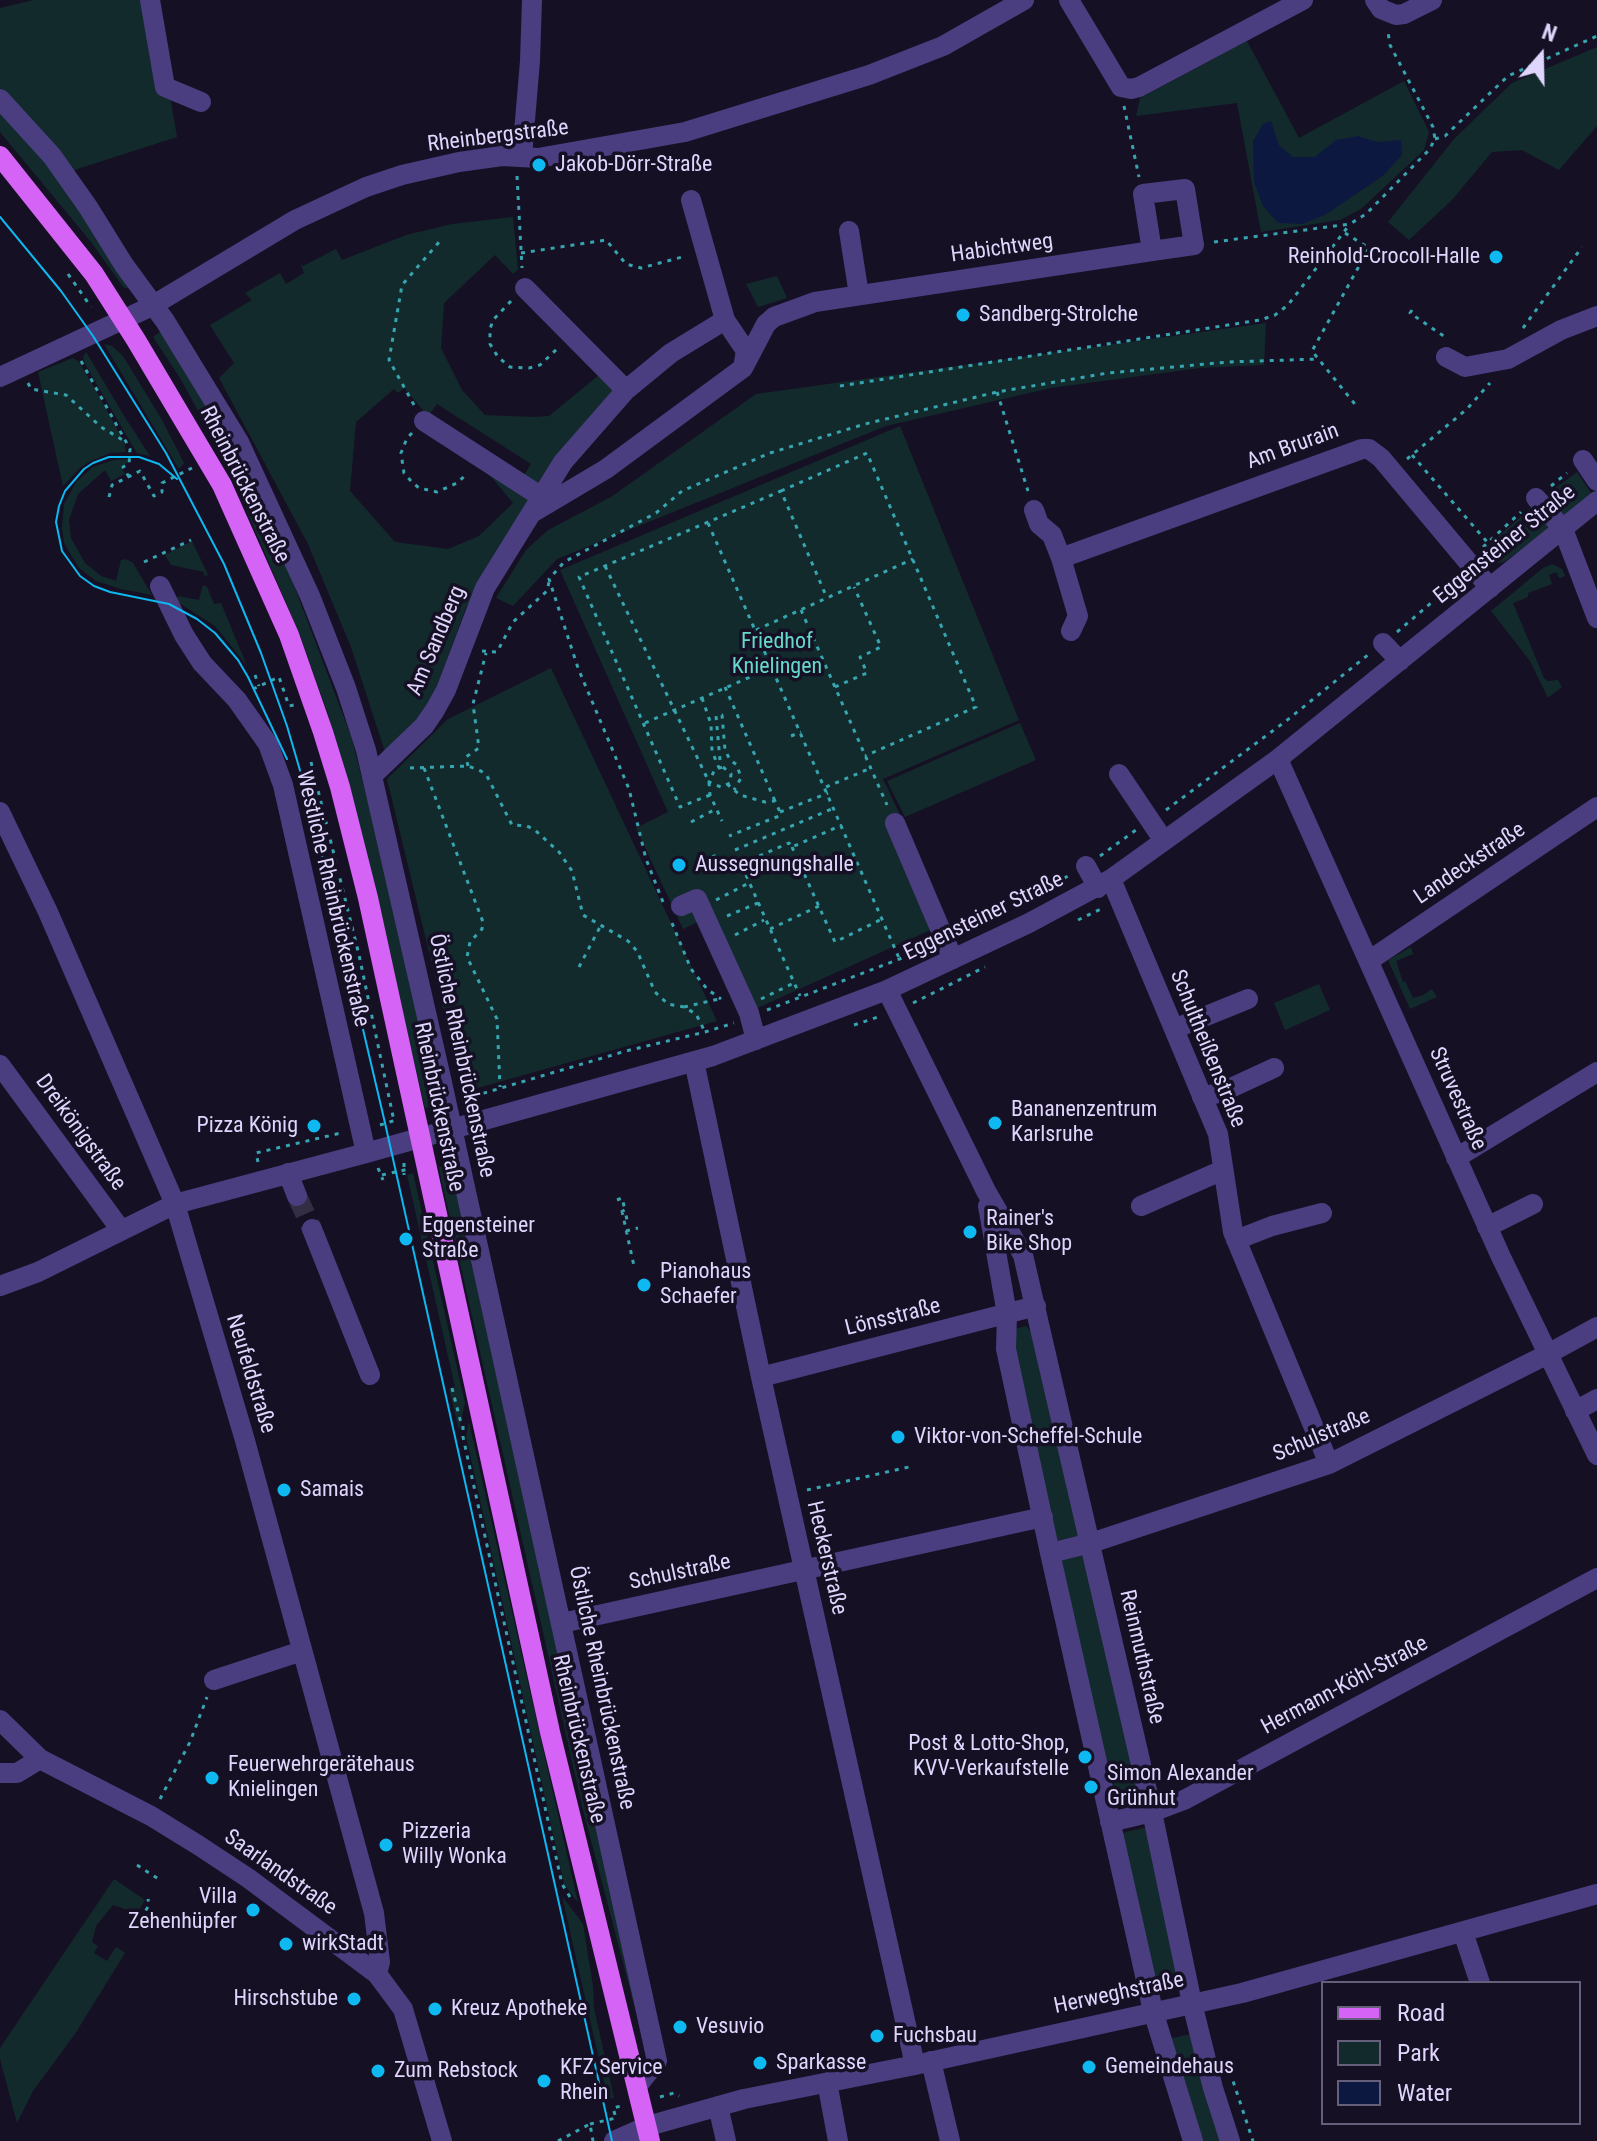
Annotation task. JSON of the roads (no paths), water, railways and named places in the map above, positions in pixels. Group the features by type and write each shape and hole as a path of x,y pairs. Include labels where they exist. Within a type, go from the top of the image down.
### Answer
{"main road":[{"name":"Rheinbrückenstraße","path":"0,156 79,253 114,323 226,493 305,676 351,829 550,1732 649,2134"}],"street":[{"path":"150,0 165,87 201,102"},
{"path":"519,156 530,72 532,0"},
{"name":"Rheinbergstraße","path":"0,377 153,305 295,220 366,187 436,166 484,158 538,158 685,132 841,83 943,46 1024,0"},
{"path":"1069,0 1121,87 1139,87 1303,0"},
{"path":"1382,6 1404,14 1432,0"},
{"name":"Östliche Rheinbrückenstraße","path":"0,99 52,156 153,305 239,442 283,532 381,767 451,1129 657,2061 638,2085"},
{"name":"Habichtweg","path":"744,364 766,324 774,317 815,302 1194,245 1185,189 1143,194 1152,251"},
{"path":"691,200 725,320 746,351 744,364"},
{"path":"849,231 859,295"},
{"path":"525,288 626,390"},
{"path":"1448,343 1465,367 1484,364 1508,359 1561,330 1597,316"},
{"name":"Am Sandberg","path":"381,767 424,726 435,710 485,588 540,496 577,444 626,390 671,353 725,320"},
{"name":"Am Sandberg","path":"528,515 606,469 744,364"},
{"path":"424,421 540,496"},
{"name":"Am Brurain","path":"1066,556 1355,450 1369,449 1393,471 1490,588"},
{"path":"1583,460 1597,481"},
{"path":"1536,498 1563,529 1597,618"},
{"name":"Eggensteiner Straße","path":"0,1286 38,1272 175,1204 366,1153 402,1152 420,1138 694,1061 756,1040 887,990 909,980 949,950 1105,884 1278,759 1597,501"},
{"path":"1034,510 1039,524 1052,535 1066,556 1078,616 1071,631"},
{"name":"Westliche Rheinbrückenstraße","path":"160,586 202,663 237,700 268,744 283,785 366,1153"},
{"path":"1383,643 1400,661"},
{"name":"Struvestraße","path":"1278,759 1487,1227 1546,1355 1597,1455"},
{"path":"1119,774 1164,841"},
{"name":"Landeckstraße","path":"1370,960 1597,807"},
{"name":"Neufeldstraße","path":"0,812 7,845 175,1204 244,1437 374,1913 380,1962 377,1974"},
{"path":"895,823 949,950"},
{"name":"Schultheißenstraße","path":"1086,866 1105,884 1174,1029 1218,1134 1236,1240 1329,1464"},
{"path":"681,906 697,899 753,1010 756,1040"},
{"name":"Reinmuthstraße","path":"887,990 986,1191 1023,1255 1152,1812 1192,2003 1230,2141"},
{"path":"1174,1029 1248,999"},
{"name":"Heckerstraße","path":"694,1061 804,1571 923,2063 950,2141"},
{"name":"Dreikönigstraße","path":"0,1065 121,1230"},
{"path":"1202,1097 1222,1092 1274,1068"},
{"path":"1456,1158 1597,1072"},
{"path":"1141,1206 1223,1170"},
{"path":"288,1173 297,1196"},
{"name":"Reinmuthstraße","path":"986,1191 1007,1314 1006,1349 1050,1553 1153,2011 1193,2141"},
{"path":"1487,1227 1533,1204"},
{"path":"1236,1240 1272,1226 1322,1213"},
{"path":"312,1229 370,1375"},
{"name":"Lönsstraße","path":"761,1377 1036,1306"},
{"name":"Schulstraße","path":"1050,1553 1091,1543 1329,1464 1597,1327"},
{"path":"1575,1411 1597,1399"},
{"name":"Schulstraße","path":"562,1623 1043,1517"},
{"name":"Hermann-Köhl-Straße","path":"1110,1822 1184,1800 1597,1578"},
{"path":"214,1680 302,1651"},
{"name":"Saarlandstraße","path":"0,1720 40,1759 151,1816 248,1878 377,1974 403,2009 442,2141"},
{"path":"0,1773 17,1773 40,1759"},
{"name":"Herweghstraße","path":"614,2141 649,2134 718,2106 1310,1975 1597,1894"},
{"path":"1463,1932 1479,1981"},
{"path":"827,2082 838,2141"},
{"path":"718,2106 726,2141"}],"water":[{"path":"1271,121 1279,145 1293,157 1315,157 1336,140 1358,136 1377,142 1401,140 1402,155 1384,175 1325,215 1302,224 1278,223 1263,206 1254,182 1253,141 1263,124"}],"tunnel":[{"path":"297,1196 312,1229"}],"tram line":[{"path":"0,217 61,291 93,336 166,453 224,564 287,726 311,808 385,1123 612,2141"},
{"path":"177,479 159,464 139,457 109,457 93,463 65,491 59,506 56,522 62,551 80,576 94,586 169,604 215,633 248,677 287,759"}],"place":[{"name":"Jakob-Dörr-Straße","path":"539,165"},
{"name":"Reinhold-Crocoll-Halle","path":"1496,257"},
{"name":"Sandberg-Strolche","path":"963,315"},
{"name":"Aussegnungshalle","path":"679,865"},
{"name":"Bananenzentrum Karlsruhe","path":"995,1123"},
{"name":"Pizza König","path":"314,1126"},
{"name":"Rainer's Bike Shop","path":"970,1232"},
{"name":"Eggensteiner Straße","path":"406,1239"},
{"name":"Pianohaus Schaefer","path":"644,1285"},
{"name":"Viktor-von-Scheffel-Schule","path":"898,1437"},
{"name":"Samais","path":"284,1490"},
{"name":"Post & Lotto-Shop, KVV-Verkaufstelle","path":"1085,1757"},
{"name":"Feuerwehrgerätehaus Knielingen","path":"212,1778"},
{"name":"Simon Alexander Grünhut","path":"1091,1787"},
{"name":"Pizzeria Willy Wonka","path":"386,1845"},
{"name":"Villa Zehenhüpfer","path":"253,1910"},
{"name":"wirkStadt","path":"286,1944"},
{"name":"Hirschstube","path":"354,1999"},
{"name":"Kreuz Apotheke","path":"435,2009"},
{"name":"Vesuvio","path":"680,2027"},
{"name":"Fuchsbau","path":"877,2036"},
{"name":"Sparkasse","path":"760,2063"},
{"name":"Gemeindehaus","path":"1089,2067"},
{"name":"Zum Rebstock","path":"378,2071"},
{"name":"KFZ Service Rhein","path":"544,2081"}],"park label":[{"name":"Friedhof Knielingen","path":"777,654"}]}
